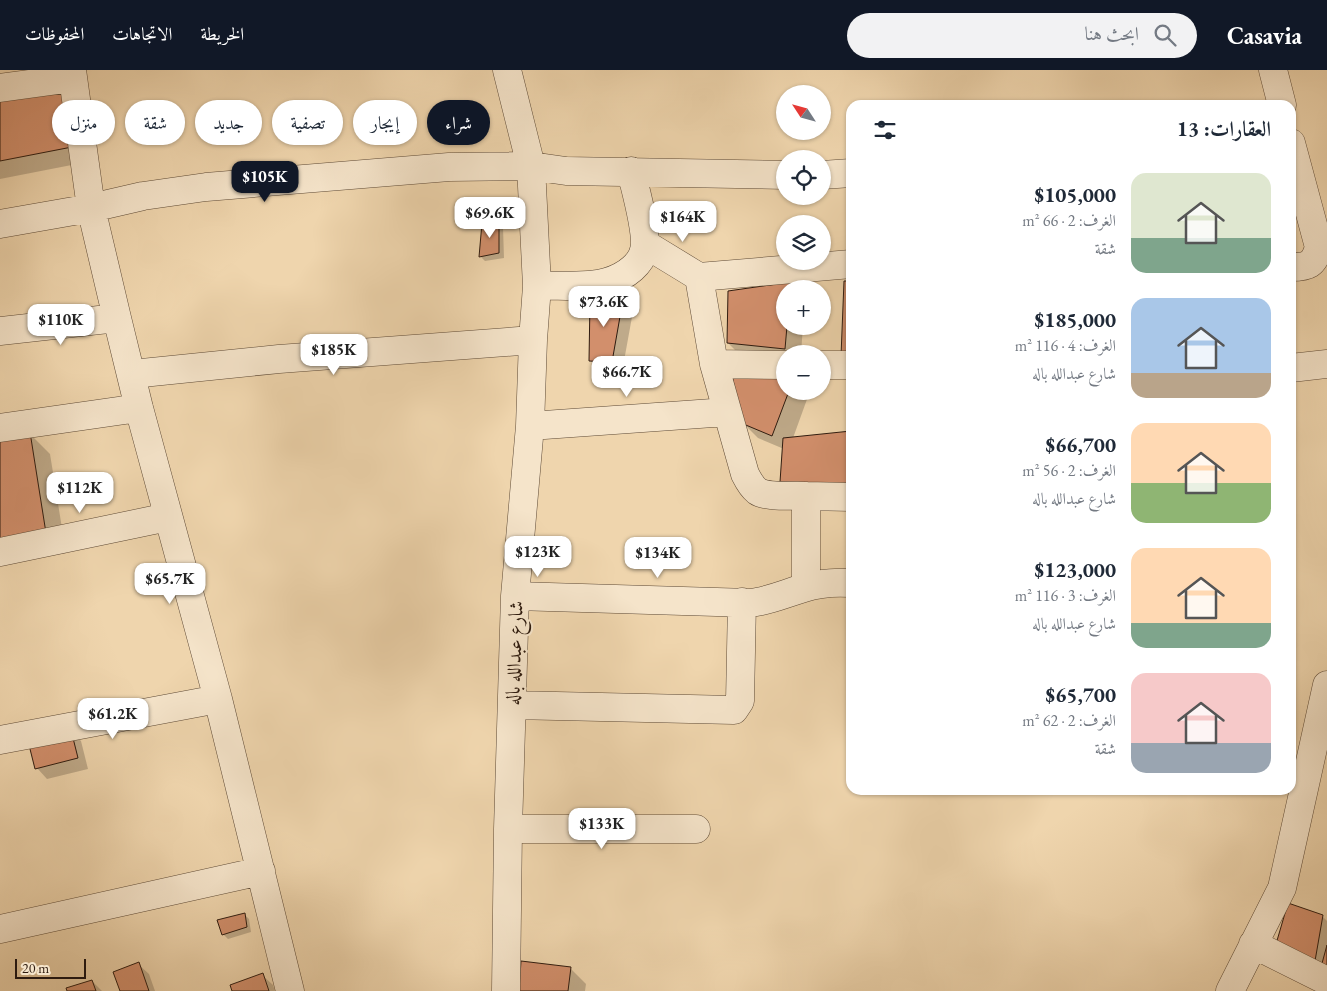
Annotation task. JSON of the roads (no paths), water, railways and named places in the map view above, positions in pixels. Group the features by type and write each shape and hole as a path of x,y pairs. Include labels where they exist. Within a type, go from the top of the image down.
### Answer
{"street":[{"name":"شارع عبدالله باله","path":"506,991 508,829 515,596 530,426 537,286 531,166 507,70"},
{"path":"1272,70 1281,100"},
{"path":"0,88 72,74 92,208 117,318 139,408 218,699 290,991"},
{"path":"0,224 92,208 143,196 206,187 450,167 531,166 566,171 776,175"},
{"path":"537,286 608,282 635,267 642,257 645,244 631,171"},
{"path":"831,174 846,173"},
{"path":"1296,174 1310,261"},
{"path":"645,244 699,277 846,264"},
{"path":"699,277 714,364 741,461 751,484 757,491 764,494 846,497"},
{"path":"0,331 117,318"},
{"path":"132,374 279,359 533,340"},
{"path":"714,364 776,365"},
{"path":"1296,367 1327,364"},
{"path":"831,365 846,365"},
{"path":"0,428 139,408"},
{"path":"530,426 727,412"},
{"path":"806,496 806,587"},
{"path":"0,552 168,517"},
{"path":"515,596 762,602 806,587 846,583"},
{"path":"512,705 734,710 740,701 742,602"},
{"path":"1230,991 1282,888 1316,790 1327,685"},
{"path":"0,740 218,699"},
{"path":"508,829 696,829"},
{"path":"0,930 261,871"},
{"path":"1254,944 1327,981"}]}
